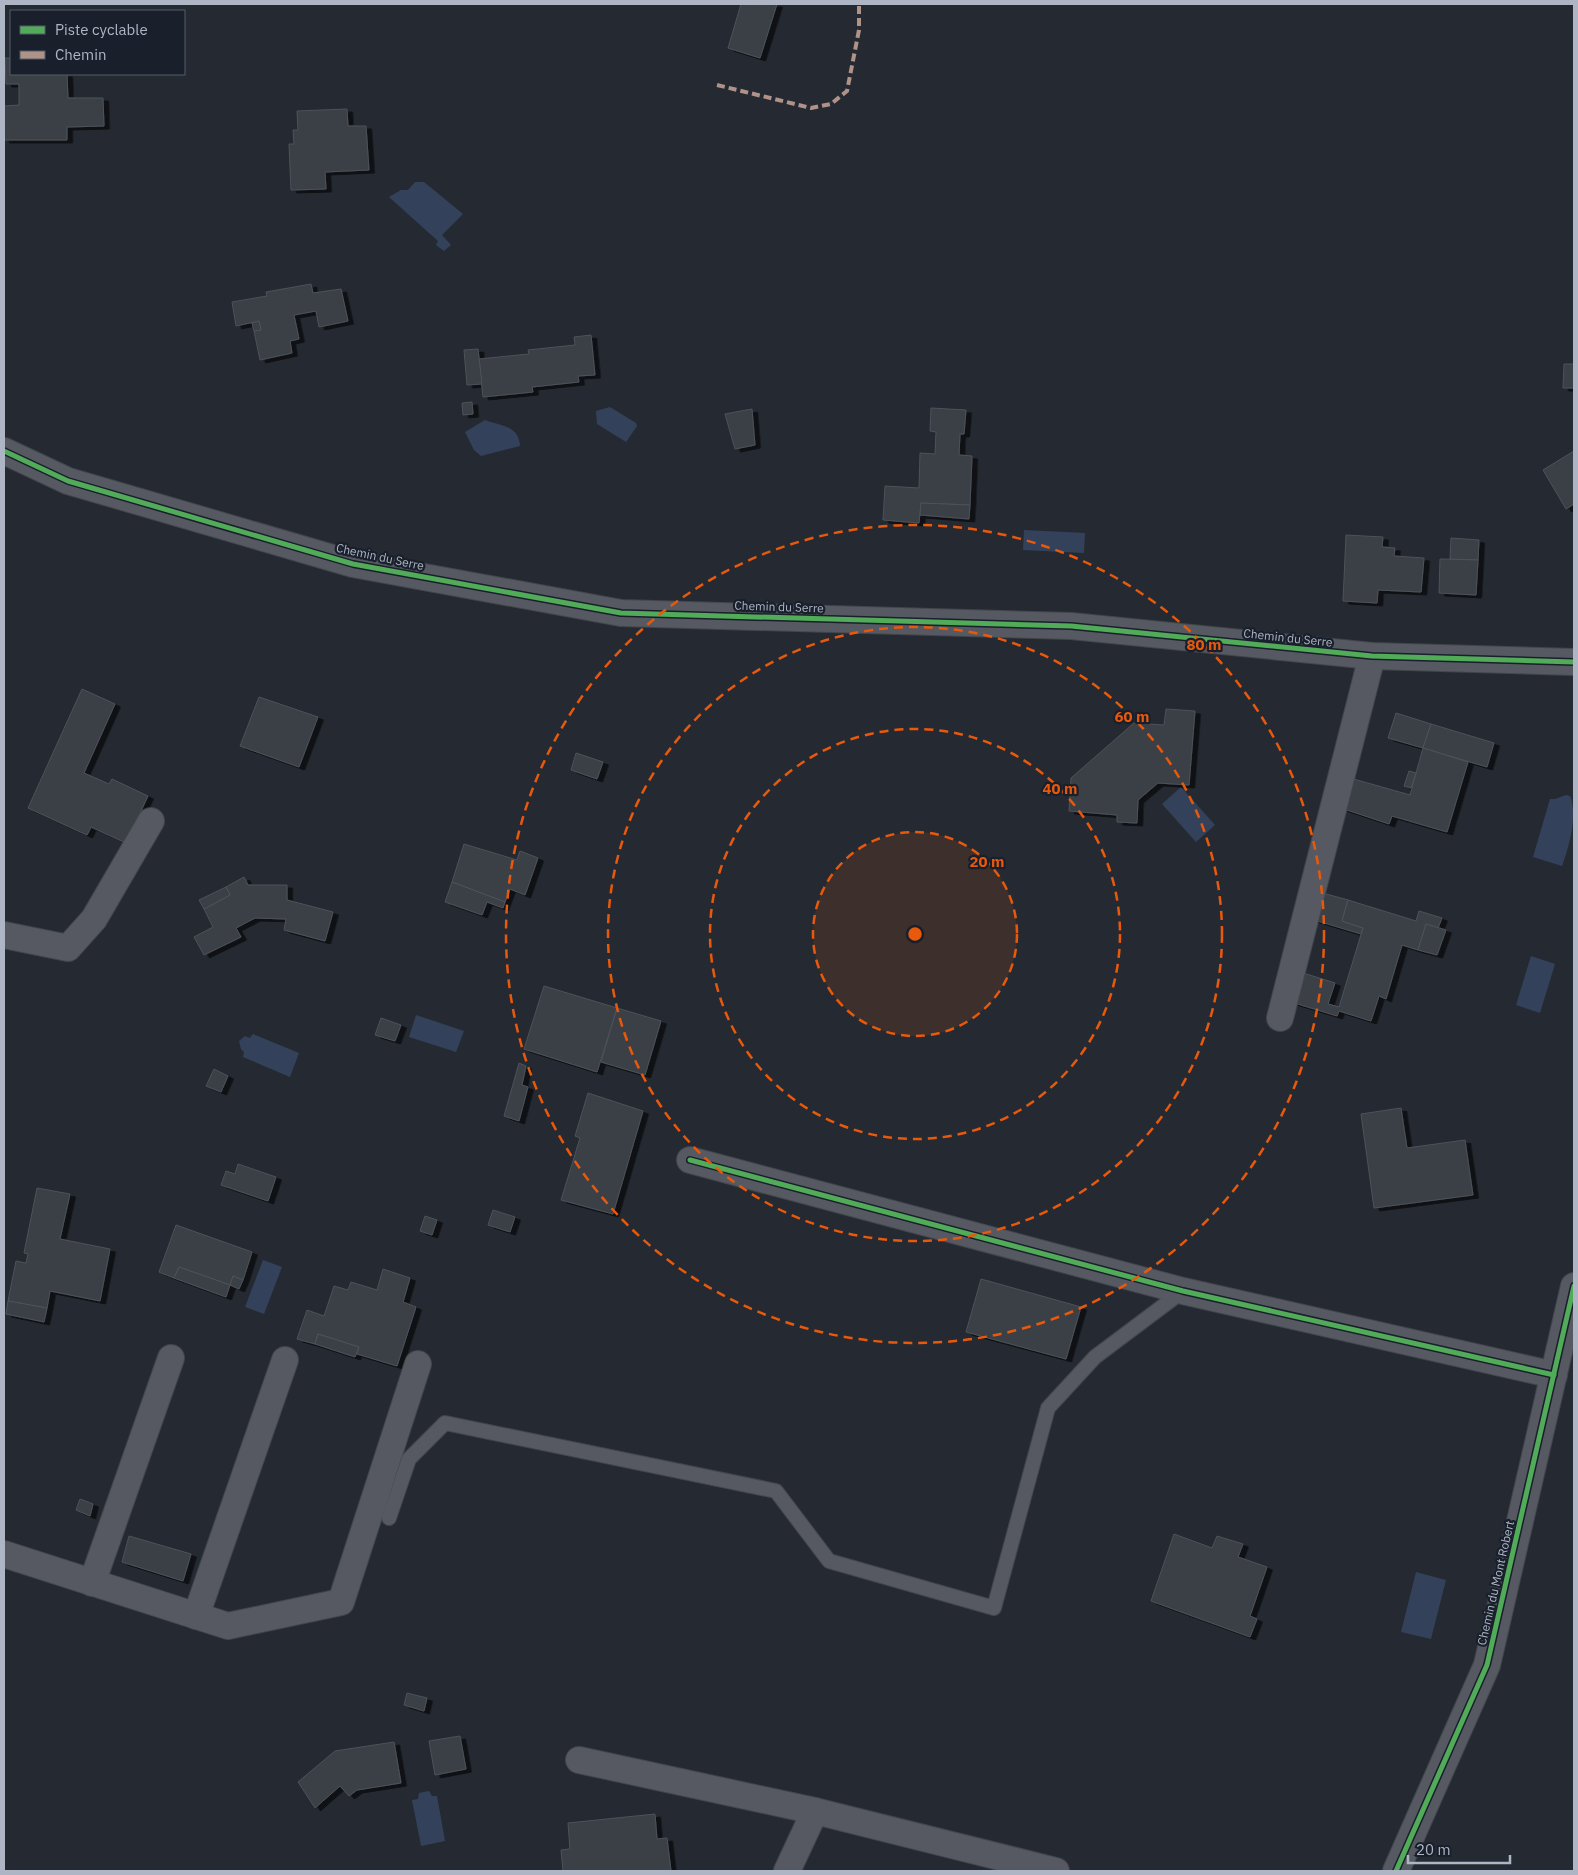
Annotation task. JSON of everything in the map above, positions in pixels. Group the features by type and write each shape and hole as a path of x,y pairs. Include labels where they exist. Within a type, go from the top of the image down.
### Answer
{"street":[{"name":"Chemin du Serre","path":"4,451 68,481 353,564 621,612 1071,626 1372,656 1574,662"},
{"path":"1280,1018 1372,656"},
{"path":"4,935 68,948 94,919 151,821"},
{"path":"690,1160 1183,1291 1554,1374"},
{"name":"Chemin du Mont Robert","path":"1396,1871 1487,1665 1574,1286"},
{"path":"92,1582 171,1358"},
{"path":"196,1616 285,1360"},
{"path":"4,1554 228,1626 341,1602 418,1364"},
{"path":"580,1760 815,1811 1056,1871"},
{"path":"787,1871 815,1811"}],"lane":[{"path":"389,1518 409,1459 445,1423 776,1491 829,1561 994,1608 1048,1408 1095,1356 1183,1291"}],"water":[{"path":"415,182 424,182 463,214 442,235 451,245 444,251 436,245 438,241 389,197 401,190 408,190"},
{"path":"610,407 636,423 637,426 626,442 597,424 596,411"},
{"path":"485,420 508,427 516,434 520,446 481,456 474,450 465,432"},
{"path":"1024,530 1085,533 1084,553 1023,550"},
{"path":"1181,787 1215,825 1196,842 1162,804"},
{"path":"1566,795 1570,796 1572,803 1573,821 1570,841 1562,866 1533,857 1550,799"},
{"path":"1531,956 1555,964 1540,1013 1516,1005"},
{"path":"416,1015 464,1031 456,1052 409,1037"},
{"path":"253,1034 299,1053 290,1077 243,1057 244,1052 239,1041 245,1036 250,1038"},
{"path":"263,1260 282,1267 264,1314 245,1307"},
{"path":"1416,1572 1446,1580 1431,1639 1401,1632"},
{"path":"429,1791 432,1796 437,1796 445,1841 421,1846 412,1800 418,1799 419,1793"}],"building":[{"path":"741,4 777,4 760,58 728,48"},
{"path":"5,58 10,58 10,75 67,75 68,98 103,98 104,126 67,127 67,140 4,140 4,106 19,105 19,84 6,84"},
{"path":"347,109 348,126 366,126 369,170 325,172 326,189 291,190 289,144 294,144 293,130 298,130 297,111"},
{"path":"311,284 313,293 341,289 348,321 319,327 316,311 294,315 299,339 290,341 292,353 260,360 254,331 261,330 259,321 236,326 232,302 267,296 266,292"},
{"path":"259,321 261,330 254,331 252,323"},
{"path":"591,335 595,375 578,376 579,382 532,387 533,392 483,397 479,359 529,354 528,350 575,345 574,337"},
{"path":"478,349 482,384 467,385 464,350"},
{"path":"1564,364 1574,364 1574,388 1563,388"},
{"path":"472,402 473,414 463,415 462,403"},
{"path":"931,408 966,410 964,434 960,434 959,455 972,456 970,505 921,503 919,523 883,520 885,486 919,488 920,453 935,454 936,432 930,431"},
{"path":"752,409 755,445 735,449 725,414"},
{"path":"1574,451 1574,504 1566,509 1543,470"},
{"path":"921,503 970,505 969,519 920,515"},
{"path":"1346,535 1383,537 1382,547 1395,548 1394,556 1424,558 1421,592 1378,590 1377,603 1343,601"},
{"path":"1451,538 1479,540 1478,560 1450,559"},
{"path":"1440,559 1478,560 1476,595 1439,593"},
{"path":"82,689 115,704 84,773 109,784 112,779 148,796 126,843 91,827 87,835 28,808"},
{"path":"259,697 318,717 299,767 240,746"},
{"path":"1166,709 1195,711 1189,785 1158,783 1138,800 1137,823 1117,822 1117,815 1069,811 1071,778 1134,723 1164,725"},
{"path":"1396,713 1431,724 1423,748 1388,738"},
{"path":"1431,724 1494,743 1487,767 1423,748"},
{"path":"1423,748 1468,762 1447,832 1392,816 1389,824 1341,808 1350,778 1410,795"},
{"path":"576,753 603,762 597,779 571,770"},
{"path":"1409,771 1416,773 1411,788 1404,786"},
{"path":"464,844 517,860 520,851 538,858 525,895 510,889 505,902 452,882"},
{"path":"244,877 248,885 287,885 287,900 333,912 325,941 284,930 286,919 255,918 236,928 241,937 204,955 194,937 213,927 204,909 230,895 226,887"},
{"path":"452,882 505,902 503,908 487,902 482,915 445,902"},
{"path":"226,887 230,895 204,909 199,900"},
{"path":"1319,892 1348,900 1342,921 1363,928 1361,934 1311,919"},
{"path":"1348,900 1416,921 1419,911 1442,918 1438,928 1426,924 1418,950 1402,945 1386,999 1379,996 1371,1021 1339,1011 1337,1016 1288,1001 1297,971 1335,983 1328,1004 1339,1007 1363,928 1342,921"},
{"path":"1426,924 1446,930 1437,955 1418,950"},
{"path":"544,986 617,1008 597,1072 524,1049"},
{"path":"617,1008 661,1021 645,1075 601,1062"},
{"path":"381,1018 401,1025 395,1041 375,1035"},
{"path":"519,1063 526,1066 522,1085 528,1087 519,1121 504,1116"},
{"path":"214,1069 228,1076 221,1092 206,1086"},
{"path":"588,1093 643,1111 613,1214 561,1200 580,1138 575,1136"},
{"path":"1401,1108 1407,1148 1465,1140 1473,1195 1374,1208 1361,1114"},
{"path":"238,1164 276,1177 268,1201 221,1185 226,1171 235,1174"},
{"path":"37,1188 70,1194 60,1239 110,1249 100,1301 50,1291 47,1308 8,1301 16,1261 26,1263 28,1254 24,1253"},
{"path":"493,1210 515,1217 510,1232 488,1225"},
{"path":"425,1216 437,1220 432,1235 420,1231"},
{"path":"176,1225 252,1252 243,1280 233,1276 230,1285 179,1267 174,1278 159,1272"},
{"path":"179,1267 230,1285 226,1297 174,1278"},
{"path":"383,1269 410,1278 403,1302 416,1307 397,1366 357,1354 359,1347 318,1334 315,1344 297,1339 307,1310 324,1316 334,1286 348,1290 351,1282 377,1290"},
{"path":"233,1276 243,1280 239,1289 230,1285"},
{"path":"981,1279 1081,1307 1066,1359 966,1332"},
{"path":"8,1301 47,1308 44,1322 6,1314"},
{"path":"318,1334 359,1347 355,1357 315,1344"},
{"path":"80,1499 93,1504 90,1516 76,1510"},
{"path":"1174,1534 1212,1548 1217,1536 1243,1544 1238,1557 1267,1567 1250,1616 1257,1619 1250,1637 1151,1601"},
{"path":"129,1536 191,1554 183,1581 122,1562"},
{"path":"407,1693 427,1698 424,1711 404,1705"},
{"path":"460,1736 466,1769 435,1775 429,1741"},
{"path":"394,1742 401,1783 357,1790 349,1796 340,1786 315,1808 298,1782 335,1751"},
{"path":"655,1814 657,1839 667,1838 671,1871 563,1871 561,1850 570,1849 568,1823"}],"marked path":[{"path":"717,85 811,108 831,104 847,91 859,30 859,4"}],"cycle path":[{"path":"4,451 68,481 353,564 621,613 1071,626 1372,656 1574,662"},
{"path":"690,1160 1183,1291 1554,1375"},
{"path":"1396,1871 1487,1665 1574,1286"}]}
